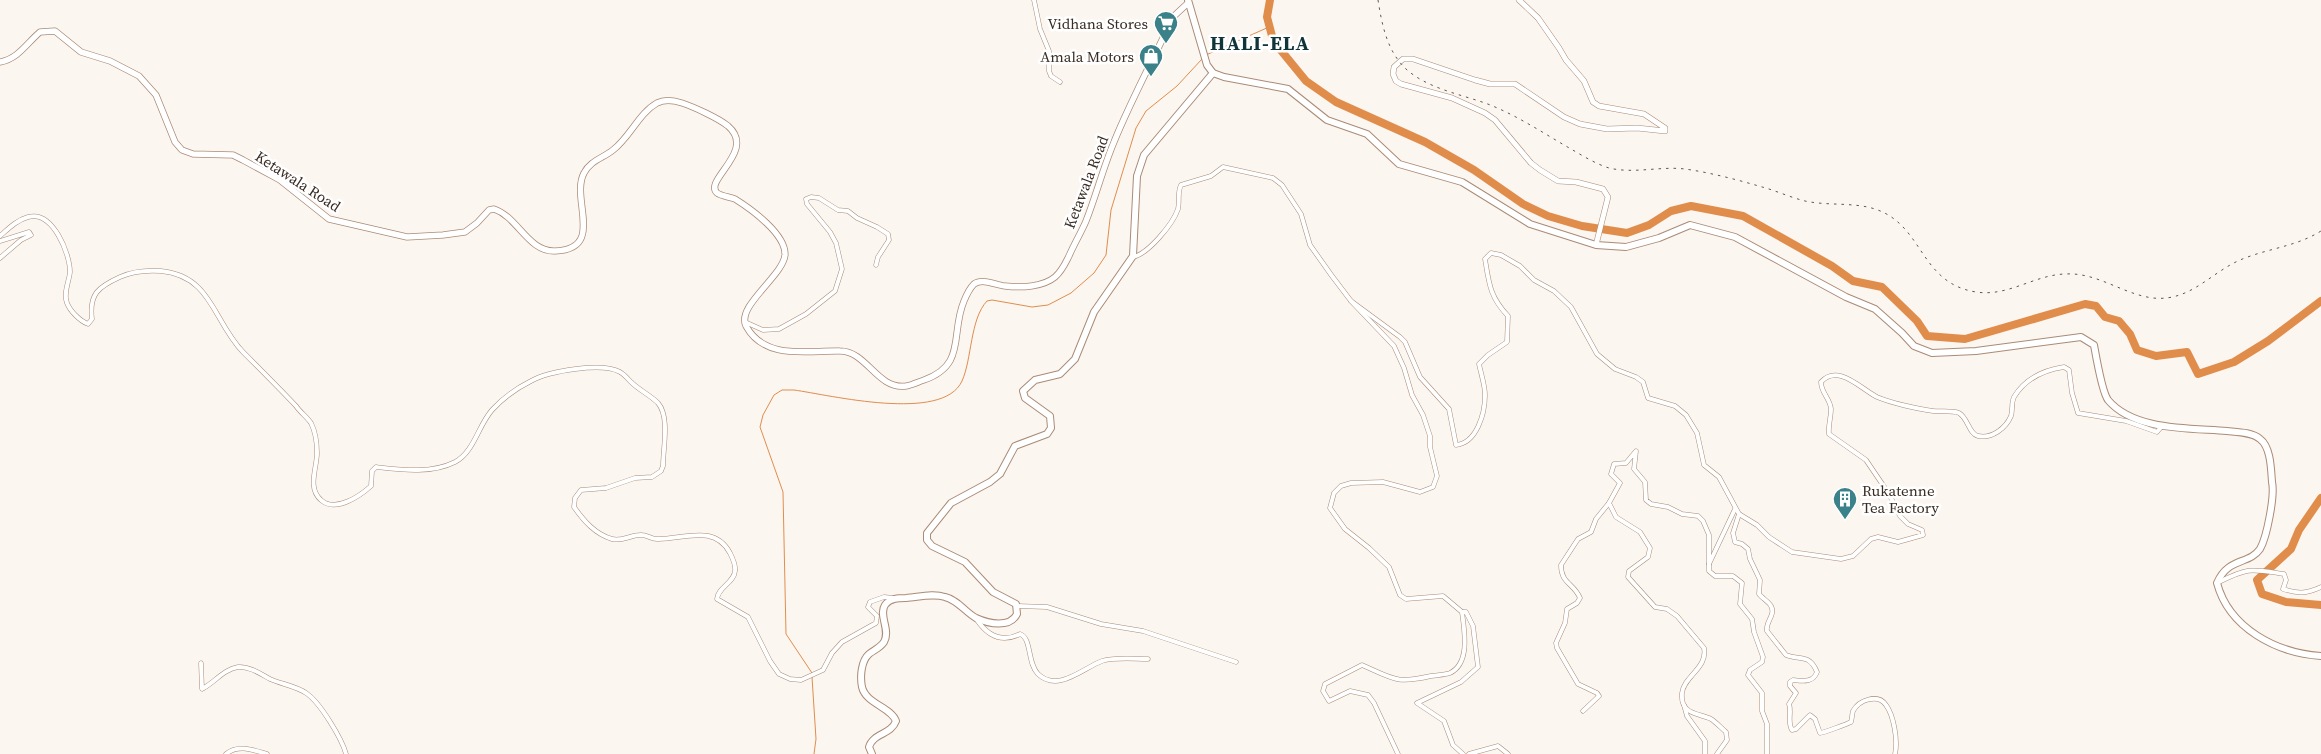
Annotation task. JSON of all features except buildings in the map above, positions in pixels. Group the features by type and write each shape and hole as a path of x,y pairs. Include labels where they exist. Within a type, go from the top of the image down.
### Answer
{"highway":[{"path":"1188,1 1207,65 1212,72 1224,77 1288,89 1326,120 1367,134 1399,164 1462,182 1530,224 1596,245 1626,247 1659,238 1690,226 1735,237 1846,297 1875,309 1914,346 1932,353 1976,352 2082,337 2094,345 2108,399 2124,412 2151,425 2245,433 2260,439 2267,448 2274,498 2260,548 2254,555 2222,572 2217,583 2224,602 2241,624 2252,633 2293,651 2321,656"},
{"path":"872,754 870,744 876,737 890,730 896,722 894,716 876,705 863,690 862,671 865,659 885,640 884,606 887,602 897,598 942,596 957,602 976,618 1005,623 1016,617 1017,606 1014,602 1001,598 993,592 965,562 932,546 927,540 927,533 951,503 990,482 1000,474 1015,446 1047,434 1051,428 1050,416 1025,398 1023,391 1035,380 1056,376 1070,365 1079,351 1094,312 1133,257 1138,176 1144,155 1212,72"}],"main road":[{"name":"Ketawala Road","path":"0,62 10,59 24,50 40,32 54,31 81,52 110,60 139,76 156,94 175,142 182,150 193,154 233,155 280,180 330,219 408,237 443,235 465,232 477,224 488,210 494,209 512,219 536,246 553,251 576,245 580,240 585,224 580,188 582,177 587,168 616,147 652,106 661,101 668,100 680,102 730,127 734,135 735,152 733,159 717,177 714,185 715,190 735,200 770,226 784,248 782,262 750,306 744,322 751,332 766,345 775,349 792,352 842,351 852,353 876,375 891,384 901,387 939,375 945,370 952,360 960,312 967,294 974,284 983,281 1008,287 1045,284 1060,272 1085,224 1117,135 1174,16 1188,1"}],"street":[{"path":"1034,0 1040,29 1049,51 1048,71 1051,76 1060,82"},
{"path":"1518,0 1538,18 1566,60 1584,82 1592,102 1599,106 1644,114 1665,128 1665,130 1637,128 1606,129 1580,124 1564,118 1515,84 1490,84 1413,58 1400,61 1394,67 1393,74 1396,81 1401,84 1452,98 1485,113 1495,120 1531,162 1558,181 1576,182 1604,189 1608,194 1596,245"},
{"path":"1133,257 1151,246 1169,226 1178,208 1178,191 1181,185 1211,176 1223,166 1273,178 1282,185 1301,214 1310,245 1351,301 1394,346 1430,436 1430,447 1437,476 1433,487 1420,492 1383,482 1351,483 1341,486 1334,493 1330,508 1345,529 1369,548 1388,567 1400,595 1406,599 1443,596 1462,612 1466,612 1473,626 1478,667 1461,682 1416,703 1444,721 1453,745 1463,754"},
{"path":"744,322 763,330 779,329 806,314 835,291 842,269 836,242 807,204 806,199 811,197 819,198 838,210 848,211 857,218 877,226 888,234 889,240 876,265"},
{"path":"0,236 14,223 29,216 35,216 51,224 57,230 68,258 70,272 66,302 73,312 88,324 92,319 91,306 95,294 105,284 130,272 152,270 173,272 198,286 206,294 215,311 242,350 261,368 310,423 317,453 313,488 322,501 329,505 347,501 366,490 371,486 372,471 376,468 412,470 442,467 456,461 466,453 492,410 506,397 532,380 556,373 592,368 608,368 621,372 638,390 656,401 663,409 664,428 661,471 652,477 635,478 606,488 581,490 575,498 574,507 591,527 614,540 624,540 641,535 656,539 685,535 718,538 729,551 735,570 733,577 720,590 718,599 748,617 779,674 790,679 801,680 823,670 832,653 842,642 876,623 877,616 868,607 870,602 884,597 897,598"},
{"path":"0,241 25,232 30,232 31,235 21,240 0,258"},
{"path":"1351,301 1400,337 1404,342 1420,377 1449,409 1456,446 1461,445 1472,437 1482,417 1485,394 1479,364 1506,342 1508,316 1495,302 1489,287 1485,259 1490,253 1501,255 1520,266 1534,280 1554,291 1571,307 1597,354 1615,369 1636,377 1642,382 1648,398 1675,406 1686,415 1697,433 1704,465 1719,478 1739,514 1757,525 1770,537 1792,552 1830,558 1853,556 1871,539 1878,537 1898,542 1923,535 1922,530 1908,524 1900,516 1866,460 1829,434 1828,426 1831,410 1829,400 1822,390 1821,382 1825,377 1835,374 1878,397 1931,411 1958,413 1967,420 1973,433 1978,436 1997,434 2002,429 2011,416 2015,396 2036,375 2047,369 2064,366 2069,370 2072,393 2078,413 2126,421 2157,432 2162,426"},
{"path":"1583,711 1599,696 1597,693 1578,684 1557,648 1556,643 1565,623 1567,609 1577,603 1580,598 1577,591 1561,575 1561,566 1578,539 1591,532 1596,520 1609,503 1620,483 1611,474 1612,466 1614,464 1626,463 1636,451 1634,469 1645,482 1646,500 1651,504 1668,507 1682,514 1698,516 1703,521 1709,535 1709,571 1715,576 1733,576 1742,583 1740,604 1752,619 1754,632 1762,650 1762,662 1750,670 1748,675 1762,693 1762,711 1767,724 1767,754"},
{"path":"1609,503 1616,517 1640,532 1650,548 1648,557 1628,571 1629,580 1655,607 1667,609 1677,616 1704,648 1705,654 1698,670 1682,691 1686,716 1705,741 1705,754"},
{"path":"1709,564 1735,509"},
{"path":"1739,514 1733,532 1735,542 1742,544 1748,549 1750,559 1760,580 1759,594 1772,608 1772,615 1766,626 1767,631 1786,656 1806,658 1814,665 1817,672 1815,677 1809,681 1793,680 1790,682 1790,686 1796,693 1789,704 1791,709 1790,726 1792,730 1810,715 1815,719 1820,733 1826,733 1832,728 1851,722 1853,712 1862,702 1871,698 1885,704 1896,735 1895,754"},
{"path":"2217,583 2239,572 2254,570 2284,574 2286,580 2283,589 2293,592 2307,593 2321,588"},
{"path":"1017,606 1047,607 1101,624 1143,631 1236,662"},
{"path":"1398,754 1368,695 1350,691 1329,701 1323,691 1325,684 1362,665 1394,680 1410,682 1450,673 1460,664 1464,652 1462,612"},
{"path":"976,618 985,631 998,638 1011,639 1020,634 1024,636 1027,640 1032,666 1040,675 1048,679 1064,680 1103,660 1148,659"},
{"path":"201,663 202,689 210,685 221,674 237,667 249,669 306,693 334,730 343,744 346,754"},
{"path":"1683,703 1697,716 1712,720 1726,732 1726,740 1717,754"},
{"path":"1469,754 1498,746 1508,754"},
{"path":"226,754 232,749 250,749 267,754"}],"waterway":[{"path":"1270,0 1267,17 1272,36 1279,48 1306,81 1336,102 1425,142 1474,170 1523,204 1548,216 1582,226 1627,233 1649,225 1671,211 1691,206 1743,216 1832,266 1853,281 1882,287 1917,321 1927,336 1965,339 2085,304 2096,306 2105,317 2119,321 2130,334 2137,350 2156,356 2187,352 2198,374 2234,362 2268,341 2321,301"},
{"path":"1206,55 1269,27"},
{"path":"812,673 786,634 783,492 760,427 763,415 774,395 782,390 794,390 858,400 910,404 933,401 951,394 962,381 977,318 987,301 992,300 1032,307 1048,305 1071,293 1094,273 1106,255 1111,210 1136,128 1146,111 1177,86 1202,59"},
{"path":"2321,498 2299,530 2291,549 2257,580 2262,594 2286,602 2321,605"},
{"path":"812,677 816,739 814,754"}],"railway":[{"path":"1378,0 1386,37 1394,54 1414,76 1433,86 1485,103 1507,113 1590,160 1609,168 1618,170 1685,169 1738,180 1805,201 1858,205 1875,209 1891,217 1903,227 1932,266 1943,277 1957,287 1976,292 1988,293 2010,289 2054,275 2077,274 2088,276 2142,296 2167,298 2191,290 2233,263 2293,243 2321,231"}],"place":[{"name":"Vidhana Stores","path":"1166,44"},
{"name":"Amala Motors","path":"1151,77"},
{"name":"Rukatenne Tea Factory","path":"1845,520"}],"district":[{"name":"HALI-ELA","path":"1260,43"}]}
